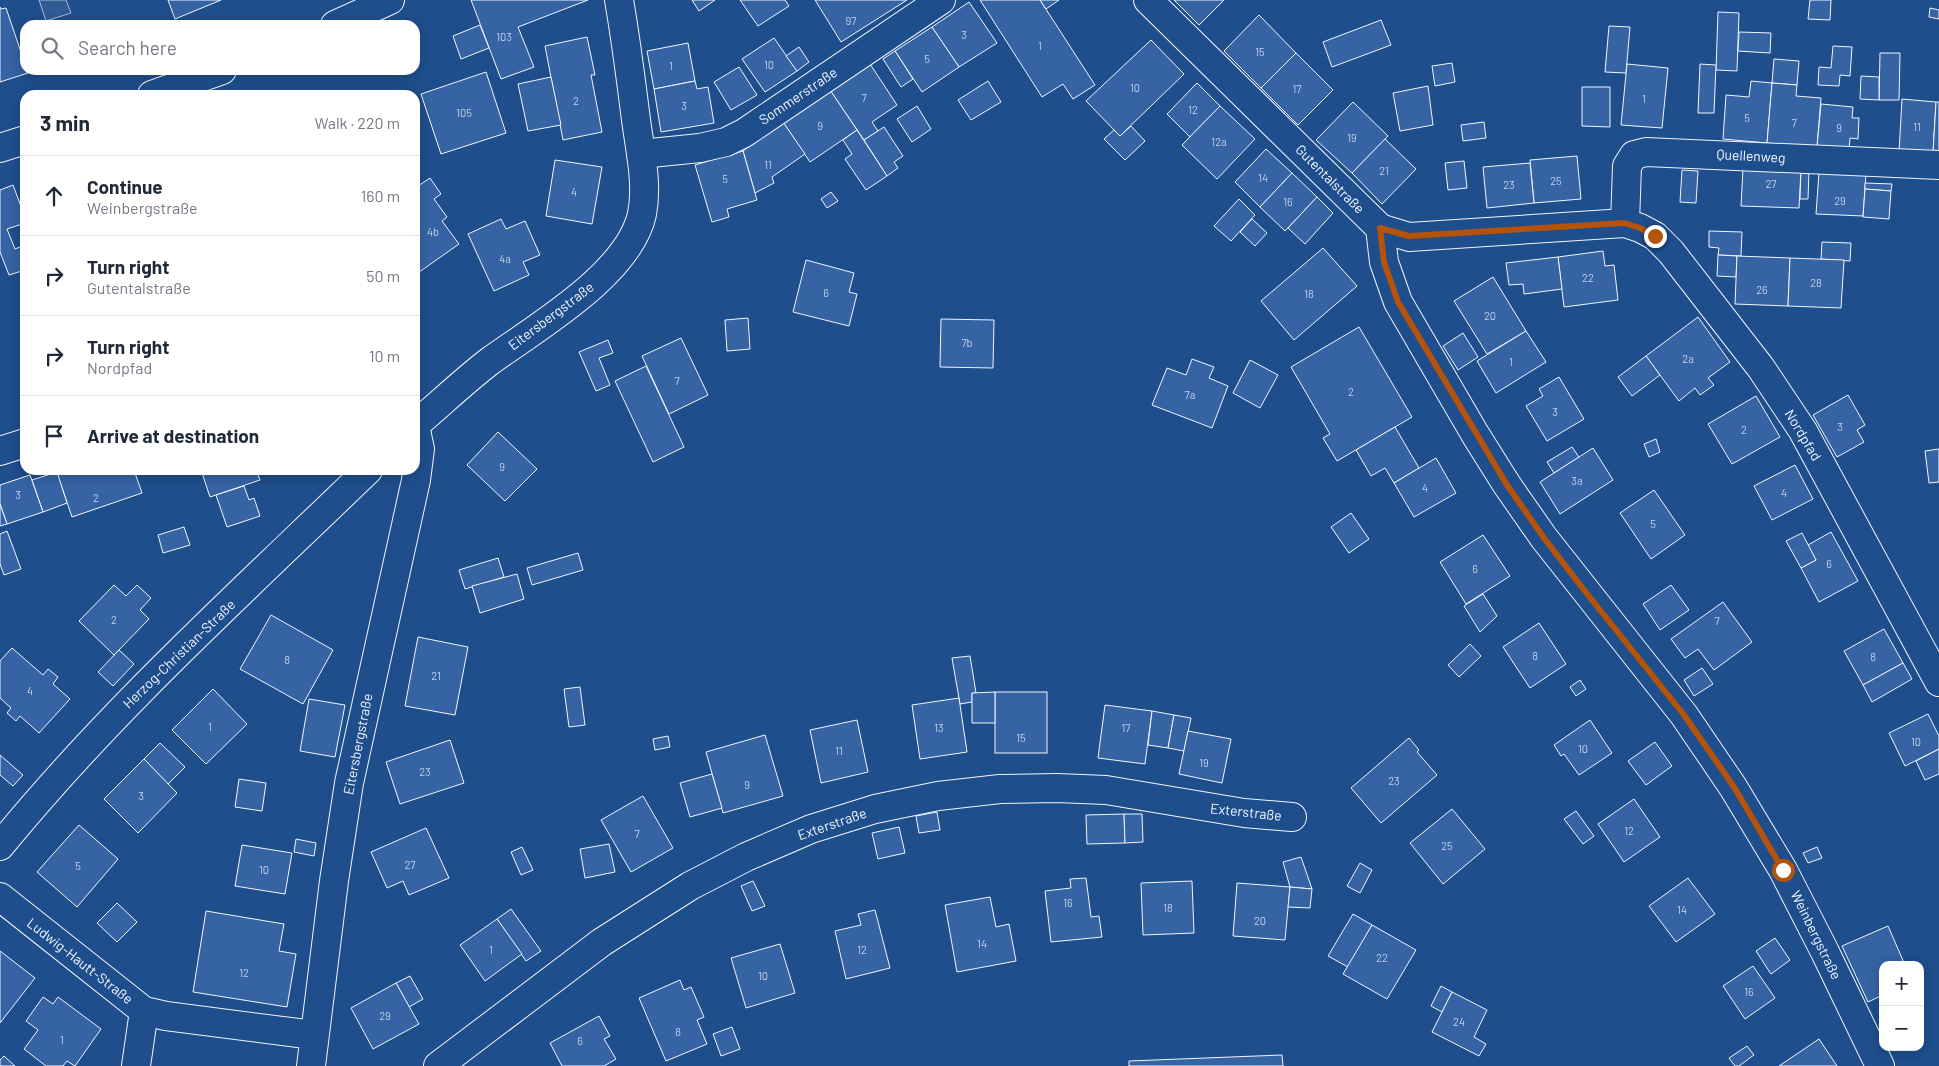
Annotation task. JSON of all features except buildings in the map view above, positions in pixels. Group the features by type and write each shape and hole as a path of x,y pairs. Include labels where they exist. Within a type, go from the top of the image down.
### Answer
{"street":[{"path":"346,20 390,0"},
{"name":"Eitersbergstraße","path":"420,421 488,363 587,291 620,258 634,234 642,215 644,192 641,154 619,0"},
{"name":"Sommerstraße","path":"641,154 700,148 726,142 751,128 940,0"},
{"name":"Gutentalstraße","path":"1148,0 1380,228 1409,236 1624,223"},
{"path":"166,90 208,75"},
{"path":"0,148 20,142"},
{"name":"Quellenweg","path":"1624,223 1627,166 1634,155 1646,152 1939,165"},
{"name":"Nordpfad","path":"1624,223 1640,228 1655,236 1671,252 1761,368 1803,431 1939,682"},
{"name":"Weinbergstraße","path":"1380,228 1384,262 1398,302 1475,434 1507,485 1544,538 1684,715 1734,787 1783,870 1880,1066"},
{"path":"0,451 20,445"},
{"name":"Herzog-Christian-Straße","path":"0,846 34,805 103,729 363,475"},
{"name":"Eitersbergstraße","path":"311,1066 334,881 349,783 417,475"},
{"name":"Exterstraße","path":"438,1066 602,942 690,886 746,857 811,829 875,809 938,796 1000,789 1057,788 1106,790 1244,814 1292,817"},
{"name":"Ludwig-Hautt-Straße","path":"0,897 144,1011 166,1016 314,1035"},
{"path":"136,1066 144,1011"}],"shaded area":[{"path":"39,0 66,0 71,13 46,20"}],"route":[{"path":"1655,236 1640,228 1624,223 1409,236 1380,228 1384,262 1398,302 1507,485 1544,538 1584,590 1684,715 1734,787 1783,870"}]}
